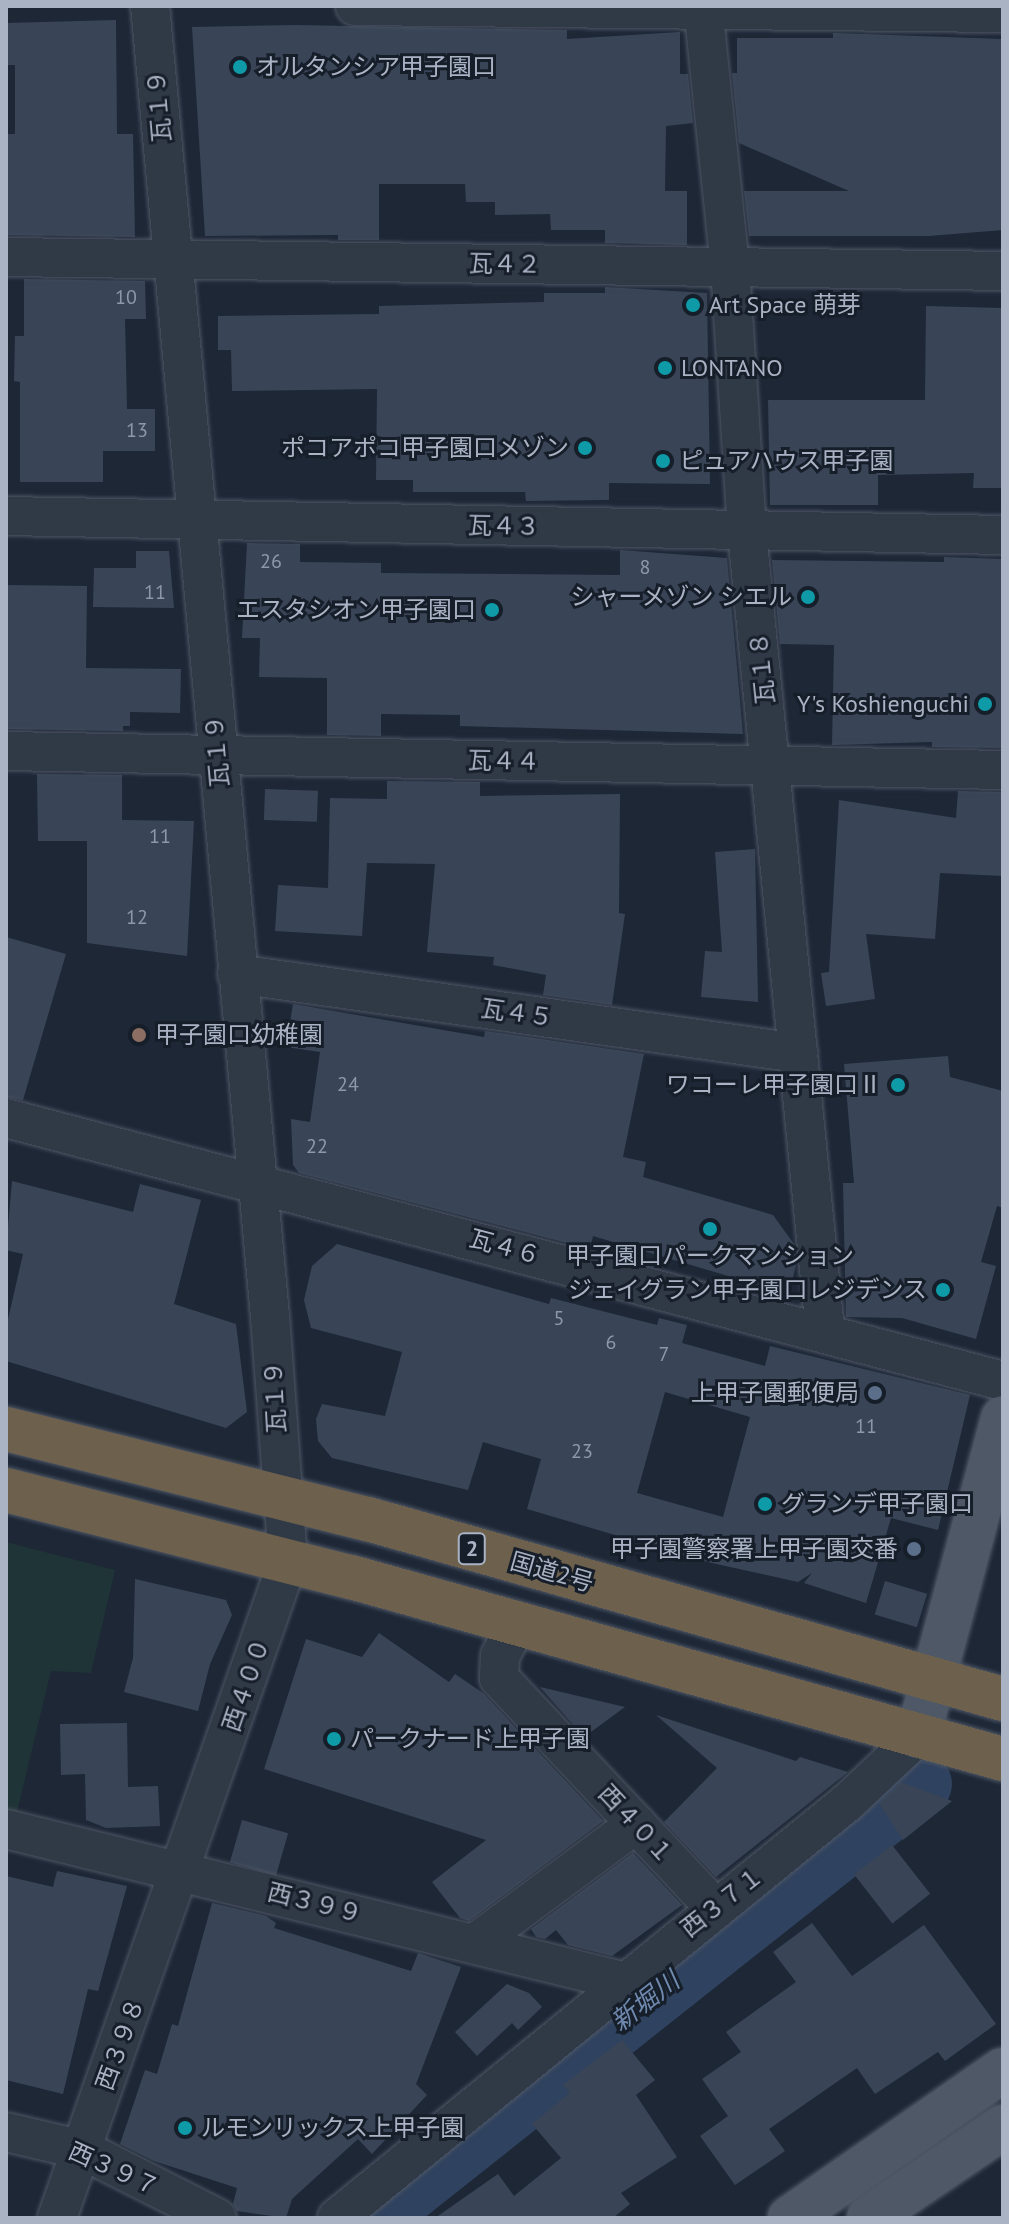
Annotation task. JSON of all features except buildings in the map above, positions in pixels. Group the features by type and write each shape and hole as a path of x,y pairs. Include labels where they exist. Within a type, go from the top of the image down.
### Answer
{"highway":[{"name":"国道2号","path":"6,1429 281,1497 936,1682 999,1694"},
{"path":"6,1490 288,1561 1003,1759"}],"main road":[{"path":"918,1736 936,1682 1003,1418"},
{"path":"790,2218 1003,2070"},
{"path":"869,2218 1003,2127"}],"street":[{"name":"瓦１９","path":"150,6 257,1183 281,1497"},
{"path":"355,6 1003,13"},
{"name":"瓦１８","path":"704,8 730,267 747,532 825,1331"},
{"name":"瓦４２","path":"6,257 1003,271"},
{"name":"瓦４３","path":"6,516 1003,535"},
{"name":"瓦４４","path":"6,751 1003,770"},
{"name":"瓦４５","path":"237,974 798,1053"},
{"name":"瓦４６","path":"6,1118 825,1331 1003,1381"},
{"name":"西４００","path":"183,1869 288,1561 281,1497"},
{"name":"西４０１","path":"517,1623 500,1656 499,1678 715,1908"},
{"name":"西３７１","path":"337,2218 622,1981 848,1802 918,1736"},
{"path":"474,1944 636,1824"},
{"name":"西３９９","path":"6,1829 183,1869 622,1981"},
{"name":"西３９８","path":"57,2218 183,1869"},
{"name":"西３９７","path":"6,2132 83,2150 217,2218"}],"green space":[{"path":"6,1542 115,1570 91,1673 51,1671 17,1812 6,1810"}],"waterway":[{"name":"新堀川","path":"371,2218 919,1784"}],"place":[{"name":"オルタンシア甲子園口","path":"240,67"},
{"name":"Art Space 萌芽","path":"693,305"},
{"name":"LONTANO","path":"665,368"},
{"name":"ポコアポコ甲子園口メゾン","path":"585,448"},
{"name":"ピュアハウス甲子園","path":"663,461"},
{"name":"シャーメゾン シエル","path":"808,597"},
{"name":"エスタシオン甲子園口","path":"492,610"},
{"name":"Y's Koshienguchi","path":"985,704"},
{"name":"甲子園口幼稚園","path":"139,1035"},
{"name":"ワコーレ甲子園口Ⅱ","path":"898,1085"},
{"name":"甲子園口パークマンション","path":"710,1229"},
{"name":"ジェイグラン甲子園口レジデンス","path":"943,1290"},
{"name":"上甲子園郵便局","path":"875,1393"},
{"name":"グランデ甲子園口","path":"765,1504"},
{"name":"甲子園警察署上甲子園交番","path":"914,1549"},
{"name":"パークナード上甲子園","path":"334,1739"},
{"name":"ルモンリックス上甲子園","path":"185,2128"}]}
